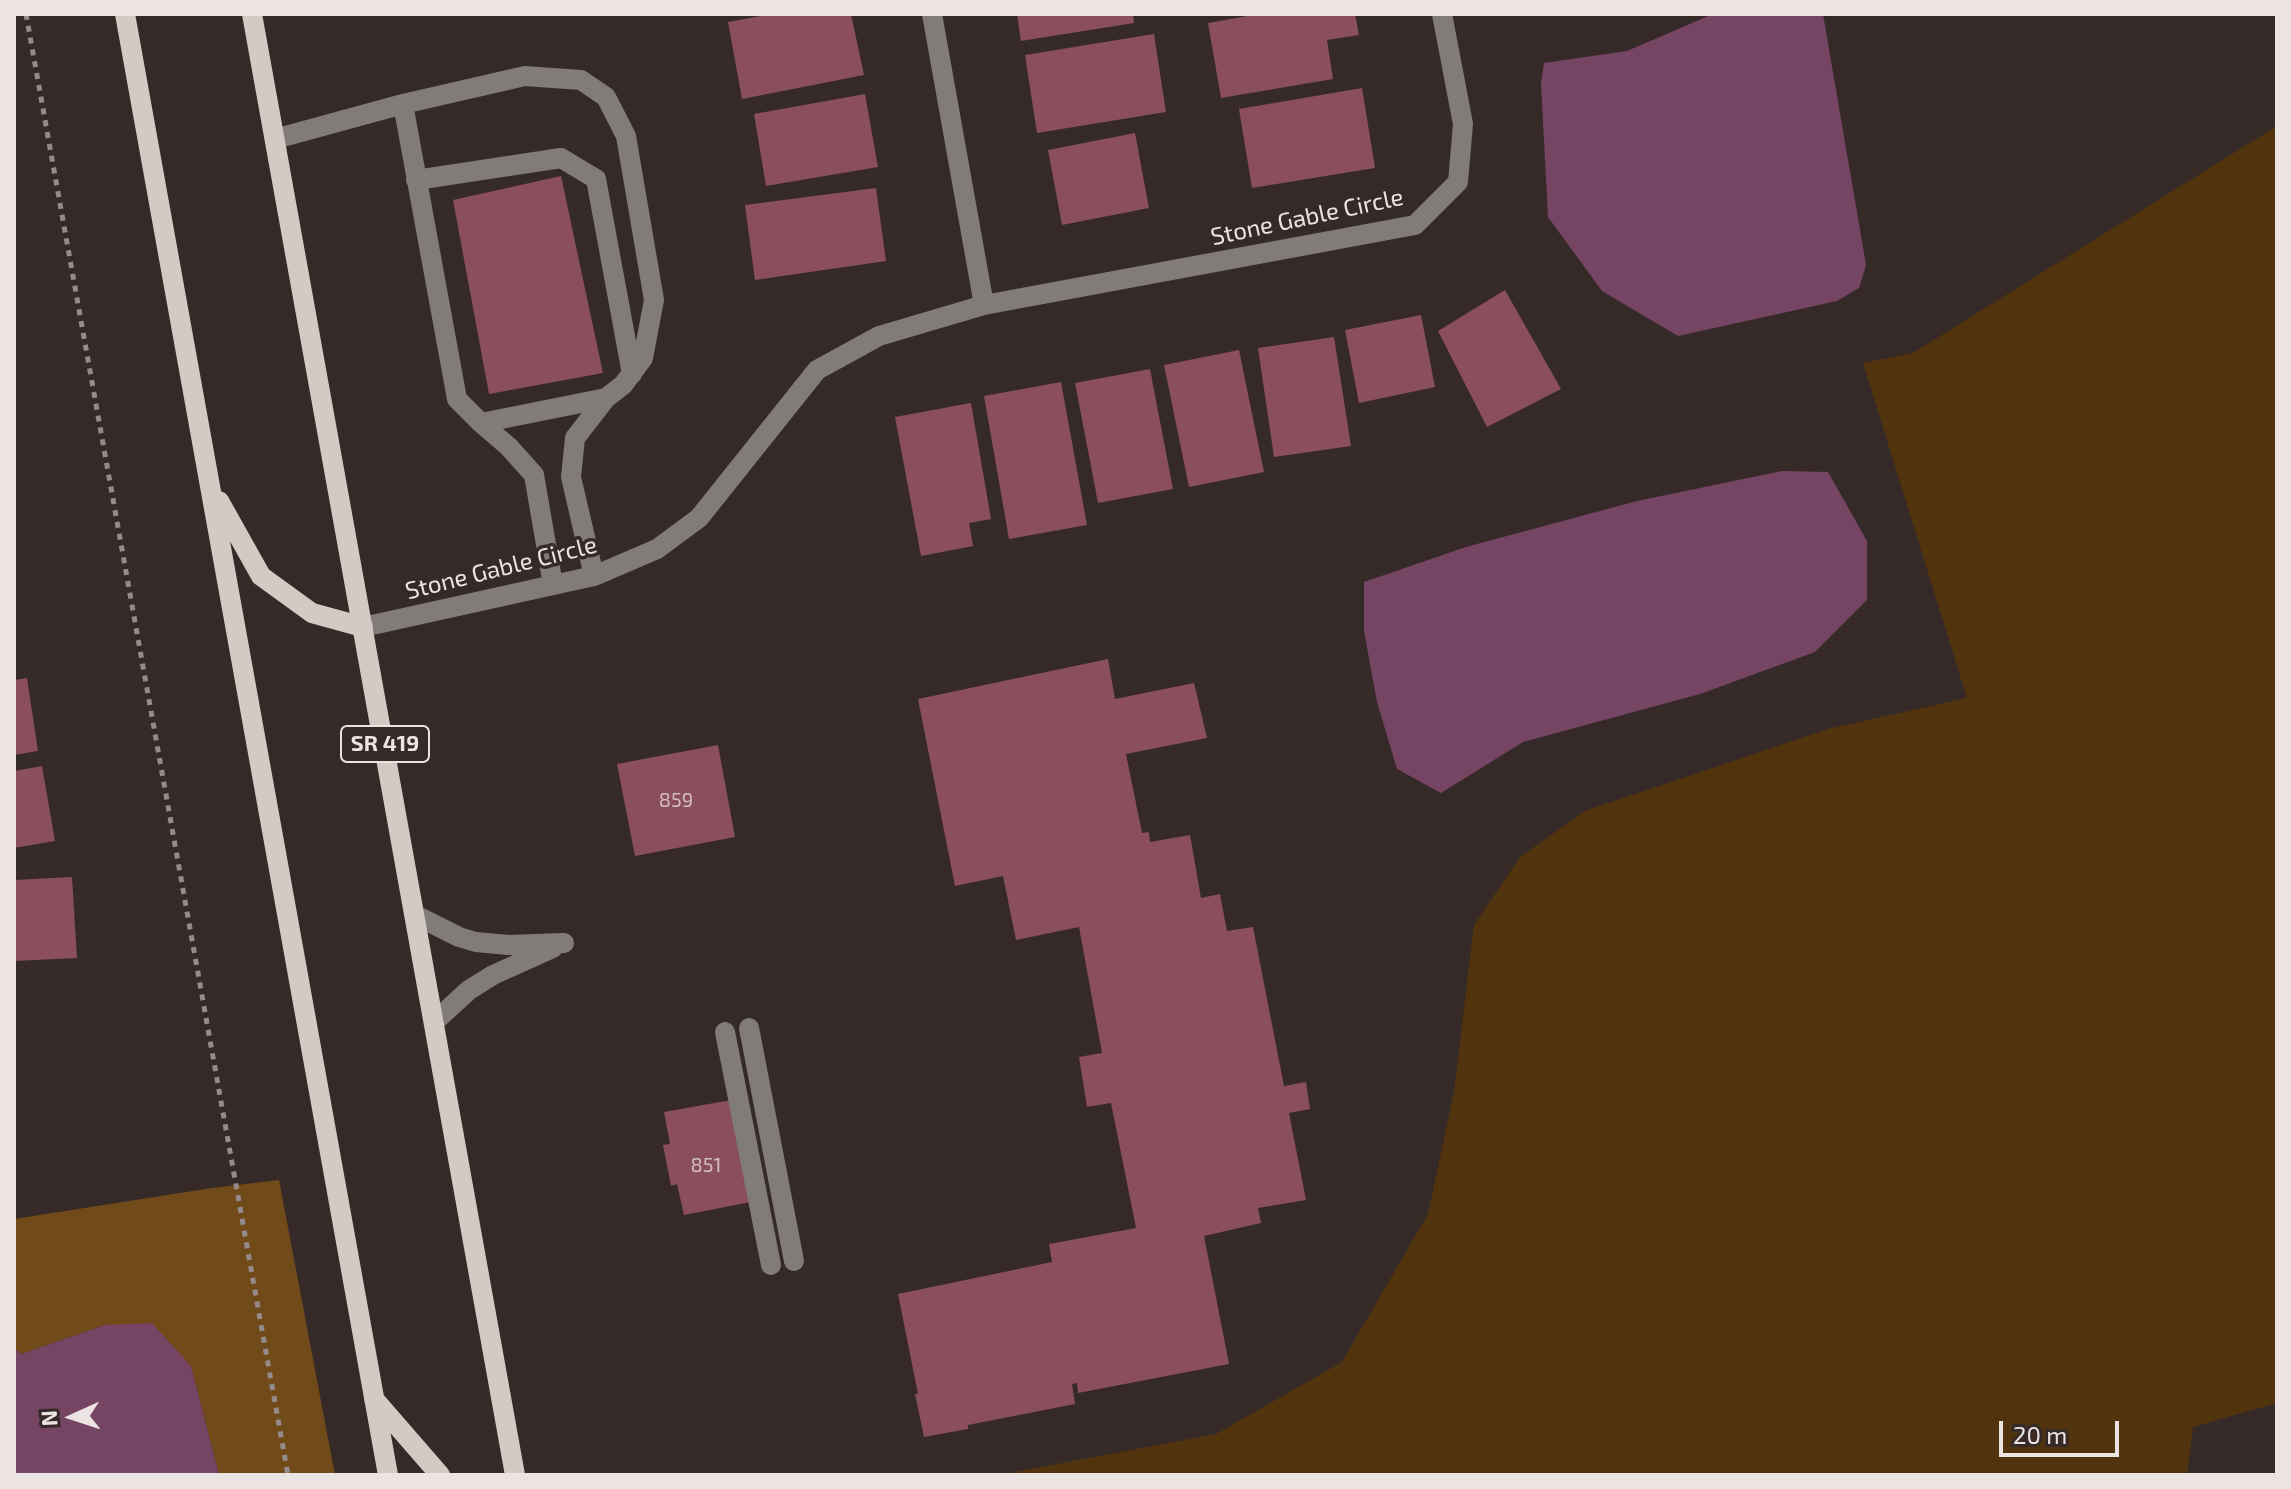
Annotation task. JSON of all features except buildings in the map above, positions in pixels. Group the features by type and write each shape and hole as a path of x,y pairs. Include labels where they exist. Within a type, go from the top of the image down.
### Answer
{"main road":[{"path":"125,14 388,1475"},
{"name":"SR 419","path":"252,14 515,1475"},
{"path":"211,487 261,576 312,613 363,627"},
{"path":"374,1399 440,1475"}],"street":[{"path":"932,14 984,305"},
{"name":"Stone Gable Circle","path":"363,627 594,576 657,549 699,518 817,370 879,336 984,305 1415,225 1458,182 1463,124 1442,14"},
{"path":"275,139 403,104 525,76 581,80 606,97 626,136 654,300 643,358 575,438 571,477 594,576"},
{"path":"403,104 457,399 534,475 553,585"},
{"path":"416,180 561,158 596,179 632,374"},
{"path":"481,423 606,398"},
{"path":"415,915 476,942 508,945 564,943 493,975 469,990 434,1022"},
{"path":"749,1028 794,1261"},
{"path":"725,1032 771,1265"}],"path":[{"path":"26,14 288,1475"}],"shaded area":[{"path":"1713,14 1823,14 1866,265 1859,288 1837,301 1678,336 1602,291 1548,217 1541,83 1544,63 1627,51"},
{"path":"2277,126 2277,1403 2193,1427 2187,1475 999,1475 1216,1434 1342,1362 1428,1214 1454,1092 1474,925 1520,857 1585,811 1828,729 1967,698 1863,363 1913,353"},
{"path":"1782,471 1828,472 1867,541 1867,600 1815,652 1700,694 1523,742 1441,793 1397,769 1377,702 1364,631 1364,582 1466,547 1637,501"},
{"path":"279,1180 335,1475 219,1475 191,1366 105,1325 21,1354 14,1348 14,1219"},
{"path":"152,1323 191,1366 219,1475 14,1475 14,1348 21,1354 105,1325"}]}
